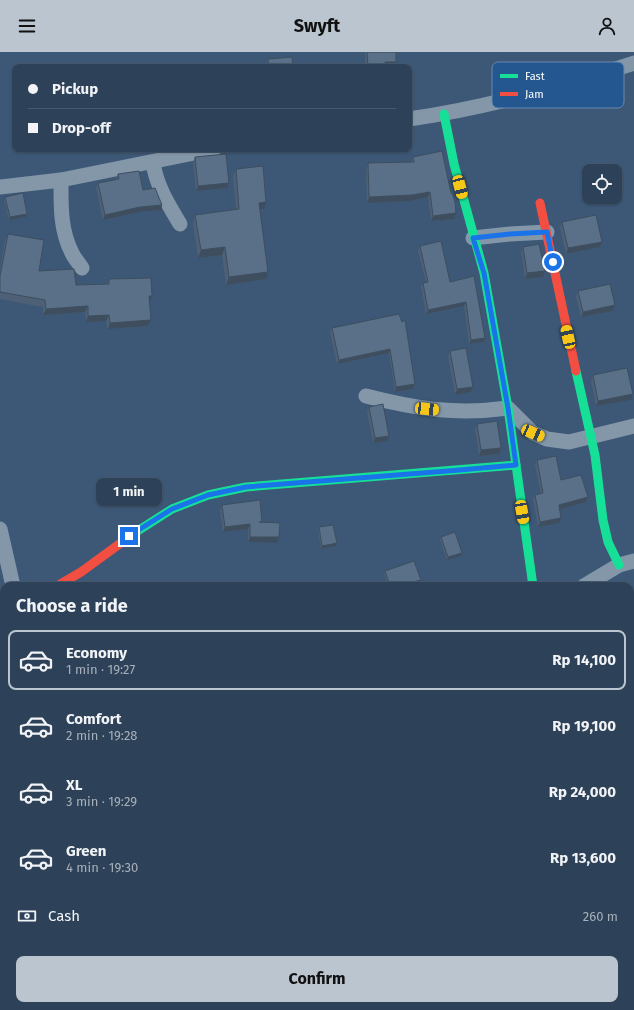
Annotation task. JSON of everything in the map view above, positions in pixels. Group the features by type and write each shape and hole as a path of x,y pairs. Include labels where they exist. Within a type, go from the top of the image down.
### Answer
{"street":[{"path":"624,66 634,63"},
{"path":"412,119 444,114 492,103"},
{"path":"444,114 454,164 473,238 484,273 508,408 532,582"},
{"path":"0,187 61,180 200,152"},
{"path":"153,162 154,172 160,187 180,224"},
{"path":"61,180 62,221 72,254 82,268"},
{"path":"540,202 564,321 591,437 600,487 603,520 608,542 619,565"},
{"path":"473,238 547,232"},
{"path":"366,396 399,404 451,412 508,408"},
{"path":"508,408 533,433 547,439 569,442 634,426"},
{"path":"64,582 81,572 129,536 172,509 208,495 246,487 516,465"},
{"path":"0,529 12,582"},
{"path":"591,582 619,565 634,562"}],"building":[{"path":"367,52 396,52 396,62 385,62 385,64 368,64"},
{"path":"292,57 293,64 269,64 268,59"},
{"path":"442,151 451,193 455,202 456,213 433,216 430,192 412,195 369,197 368,163 414,162 413,157"},
{"path":"226,154 229,183 198,186 195,157"},
{"path":"263,166 266,202 259,203 268,272 229,277 225,247 201,250 195,215 239,209 236,169"},
{"path":"139,171 143,190 155,188 162,205 140,207 105,215 98,183 119,179 118,174"},
{"path":"23,193 27,214 10,217 5,197"},
{"path":"596,215 602,242 568,248 562,222"},
{"path":"8,234 44,240 39,271 74,269 76,285 109,284 109,279 151,278 152,296 149,296 151,320 110,323 109,315 88,316 88,306 46,309 45,300 0,292 0,276"},
{"path":"441,241 450,282 474,276 485,338 471,340 466,302 428,310 423,283 428,282 420,246"},
{"path":"539,244 545,271 527,273 523,247"},
{"path":"610,284 615,305 583,312 578,291"},
{"path":"399,314 402,322 405,320 415,384 396,387 390,349 339,360 332,328"},
{"path":"466,348 473,387 457,389 450,351"},
{"path":"627,368 633,394 598,401 593,375"},
{"path":"383,404 389,436 375,438 369,407"},
{"path":"497,421 501,448 481,450 477,424"},
{"path":"556,456 561,480 581,475 588,497 559,505 561,518 540,522 535,495 543,493 537,460"},
{"path":"260,500 262,522 259,522 280,523 279,537 250,537 250,524 225,527 222,505"},
{"path":"333,525 337,543 322,546 319,527"},
{"path":"455,532 462,553 448,557 441,537"},
{"path":"414,561 421,580 413,582 389,582 385,571"}],"traffic: fast":[{"path":"444,114 454,164 484,273 508,408 532,582"},
{"path":"576,371 595,455 603,520 608,542 619,565"},
{"path":"136,532 172,509 208,495 246,487 516,465"}],"traffic: jam":[{"path":"540,203 576,371"},
{"path":"64,582 81,572 136,532"}],"route":[{"path":"129,536 172,509 208,495 246,487 516,465 508,408 484,273 473,238 547,232 553,262"}]}
